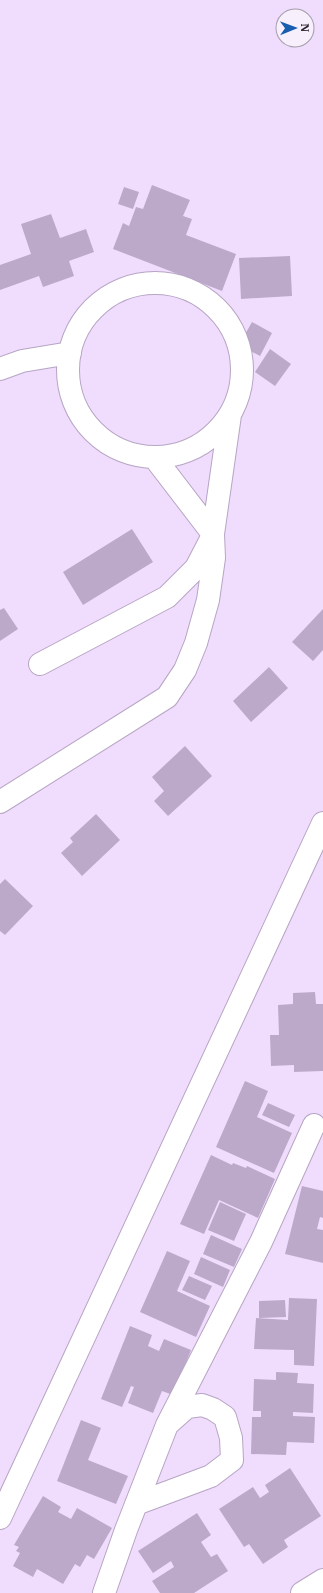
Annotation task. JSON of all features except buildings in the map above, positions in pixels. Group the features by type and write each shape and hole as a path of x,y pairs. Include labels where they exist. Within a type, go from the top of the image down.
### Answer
{"street":[{"path":"0,802 167,697 185,670 196,643 208,600 214,558 213,534 230,415 240,390 242,362 235,335 221,312 199,294 174,284 146,283 120,290 97,305 79,327 70,353 69,384 79,412 98,436 124,452 154,457 184,453 210,438 230,415"},
{"path":"0,369 22,361 70,353"},
{"path":"154,457 213,534"},
{"path":"40,664 167,597 196,568 213,534"},
{"path":"0,1518 323,823"},
{"path":"104,1593 136,1504 167,1425 261,1242 314,1124"},
{"path":"136,1504 211,1476 232,1460 231,1438 225,1417 213,1409 202,1405 187,1407 167,1425"},
{"path":"302,1593 323,1580"}]}
